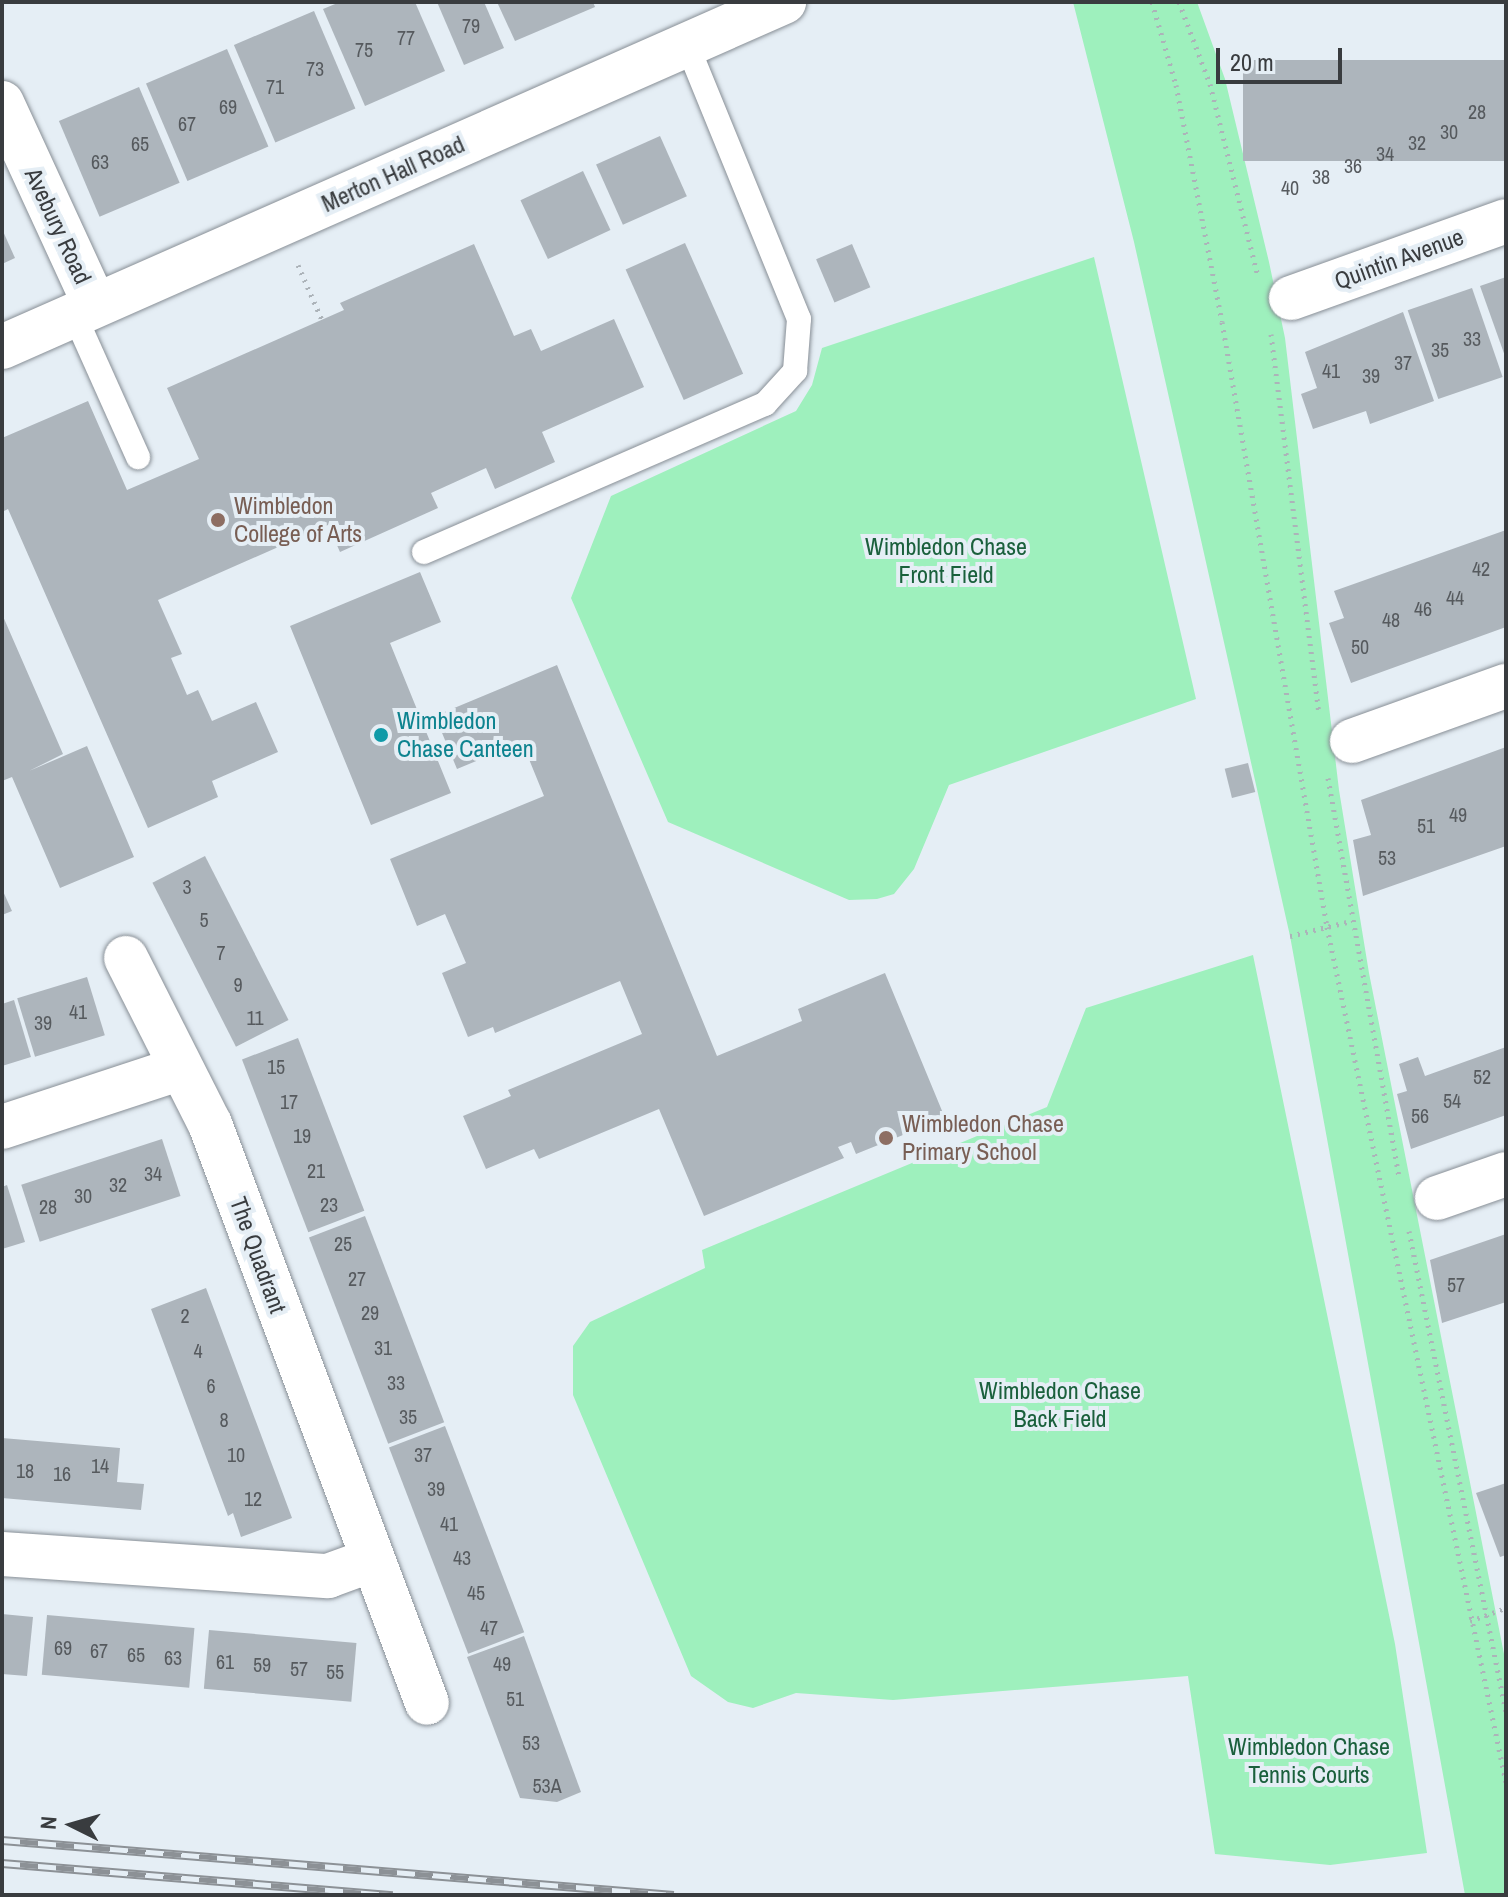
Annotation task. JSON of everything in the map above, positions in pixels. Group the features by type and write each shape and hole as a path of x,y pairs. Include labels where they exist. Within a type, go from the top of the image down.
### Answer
{"street":[{"name":"Merton Hall Road","path":"2,347 784,2"},
{"name":"Avebury Road","path":"2,103 85,309"},
{"name":"Quintin Avenue","path":"1272,299 1506,221"},
{"path":"1333,742 1506,686"},
{"name":"The Quadrant","path":"126,958 210,1124 427,1703"},
{"path":"2,1127 181,1068"},
{"path":"1415,1206 1506,1174"},
{"path":"2,1554 328,1576 372,1560"}],"lane":[{"path":"424,552 765,404 795,371 799,319 687,45"},
{"path":"85,309 138,457"}],"path":[{"path":"1152,2 1176,85 1205,233 1327,927 1391,1214 1470,1621 1506,1782"},
{"path":"1179,2 1210,84 1272,299 1333,742 1351,921 1415,1206 1483,1617 1506,1713"},
{"path":"280,223 322,320"},
{"path":"1290,936 1351,921"},
{"path":"1470,1621 1506,1608"}],"green space":[{"path":"1073,2 1197,2 1225,79 1269,262 1285,338 1339,790 1369,973 1506,1664 1506,1895 1465,1895 1290,936 1134,242"},
{"name":"Wimbledon Chase Front Field","path":"1094,257 1196,699 949,785 914,869 894,894 877,899 849,900 668,822 571,598 611,496 796,411 812,385 822,348"},
{"name":"Wimbledon Chase Back Field","path":"1253,955 1395,1644 1427,1853 1330,1865 1215,1854 1188,1676 893,1700 796,1693 753,1708 728,1702 691,1676 573,1395 573,1346 590,1322 705,1268 702,1250 1047,1107 1086,1008"}],"building":[{"path":"340,2 415,2 445,71 365,106 323,9"},
{"path":"437,2 484,2 504,48 464,65"},
{"path":"497,2 593,2 595,7 515,41"},
{"path":"314,11 355,109 275,143 234,45"},
{"path":"227,49 268,147 187,181 146,83"},
{"path":"1243,60 1506,60 1506,161 1243,161"},
{"path":"139,87 180,183 100,217 59,121"},
{"path":"660,136 687,196 623,225 596,164"},
{"path":"583,171 610,230 548,259 520,200"},
{"path":"2,229 15,258 2,264"},
{"path":"685,243 743,374 684,400 626,269"},
{"path":"474,244 514,336 531,329 541,351 614,319 644,387 542,432 555,462 495,489 486,468 431,493 438,508 340,552 328,525 158,600 182,654 171,658 187,695 198,690 212,721 256,702 278,752 212,781 218,797 148,828 8,509 2,512 2,438 88,401 127,490 199,459 167,388 344,310 340,303"},
{"path":"852,244 870,287 834,303 816,259"},
{"path":"1506,277 1506,359 1480,286"},
{"path":"1472,288 1503,377 1438,399 1408,310"},
{"path":"1403,312 1434,401 1370,424 1366,411 1313,429 1301,394 1317,388 1305,352"},
{"path":"1506,530 1506,627 1351,683 1329,623 1344,618 1334,591"},
{"name":"Wimbledon Chase Canteen","path":"420,572 441,622 390,643 451,793 371,825 290,626"},
{"path":"2,614 63,754 29,771 87,746 134,857 60,888 12,777 2,781"},
{"path":"557,665 717,1056 802,1021 798,1009 885,973 945,1118 856,1154 851,1142 838,1147 844,1158 704,1216 659,1109 539,1159 534,1149 486,1169 463,1116 511,1096 508,1090 642,1034 620,981 495,1033 493,1027 468,1037 442,973 466,963 445,914 417,926 390,859 544,796 522,742 457,769 435,716"},
{"path":"1506,747 1506,846 1363,896 1353,840 1371,835 1361,800"},
{"path":"1248,763 1255,792 1232,798 1225,769"},
{"path":"205,856 289,1020 236,1047 152,883"},
{"path":"2,889 12,911 2,915"},
{"path":"87,977 105,1035 35,1057 17,998"},
{"path":"14,1000 31,1057 2,1066 2,1004"},
{"path":"298,1038 364,1211 308,1232 242,1060"},
{"path":"1506,1047 1506,1115 1411,1149 1397,1094 1407,1091 1399,1064 1418,1057 1425,1076"},
{"path":"162,1139 181,1196 40,1242 21,1185"},
{"path":"7,1185 25,1242 2,1249 2,1187"},
{"path":"365,1216 444,1422 388,1444 309,1238"},
{"path":"1506,1234 1506,1302 1442,1323 1430,1260"},
{"path":"206,1288 292,1518 241,1537 233,1513 228,1516 151,1309"},
{"path":"445,1426 524,1632 468,1654 389,1448"},
{"path":"2,1438 120,1448 117,1482 144,1484 141,1510 2,1498"},
{"path":"1506,1483 1506,1555 1500,1557 1476,1493"},
{"path":"2,1614 33,1617 27,1676 2,1674"},
{"path":"47,1615 194,1628 189,1688 42,1675"},
{"path":"209,1630 356,1643 351,1702 204,1689"},
{"path":"524,1636 581,1792 557,1802 520,1798 467,1657"}],"railway":[{"path":"2,1840 674,1895"},
{"path":"2,1863 393,1895"}],"place":[{"name":"Wimbledon College of Arts","path":"218,520"},
{"name":"Wimbledon Chase Canteen","path":"381,735"},
{"name":"Wimbledon Chase Primary School","path":"886,1138"}],"park label":[{"name":"Wimbledon Chase Tennis Courts","path":"1309,1761"}]}
